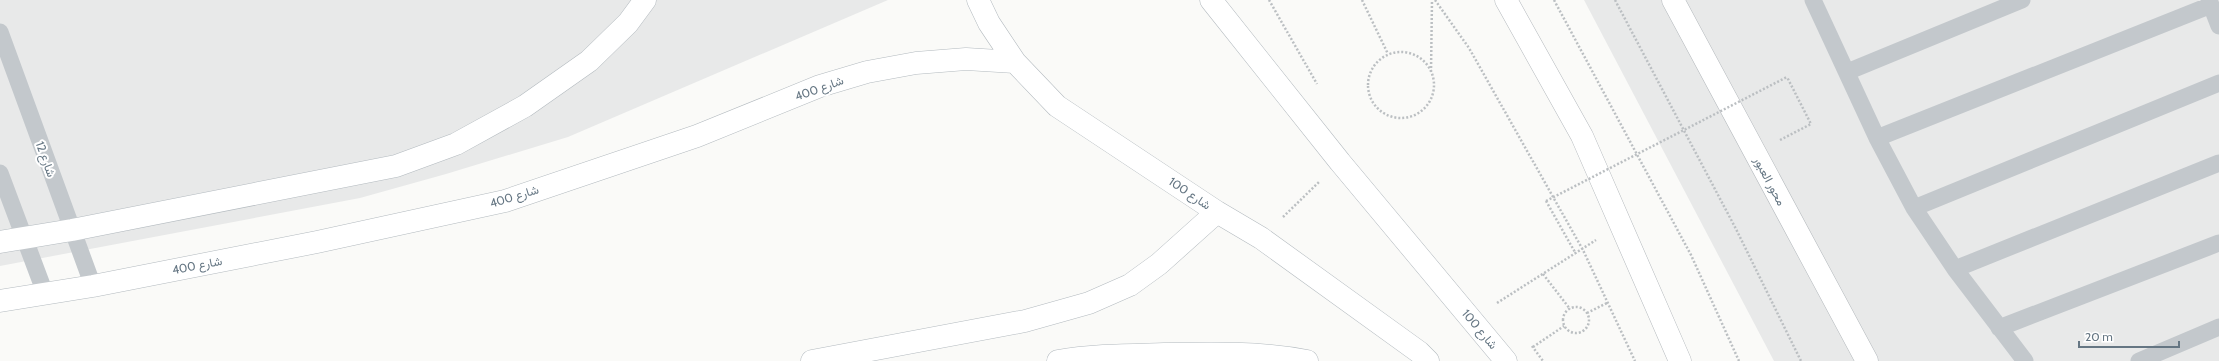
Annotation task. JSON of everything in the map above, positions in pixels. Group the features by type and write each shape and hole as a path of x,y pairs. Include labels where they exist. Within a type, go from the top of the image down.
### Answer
{"main road":[{"path":"0,242 72,230 396,166 456,144 525,106 588,61 628,23 645,0"},
{"name":"شارع 100","path":"978,0 989,23 1015,62 1057,106 1217,212 1261,238 1359,307 1428,361"},
{"name":"شارع 100","path":"1211,0 1340,162 1506,361"},
{"path":"1506,0 1582,136 1680,361"},
{"name":"محور العبور","path":"1673,0 1867,361"},
{"name":"شارع 400","path":"0,301 92,286 309,243 505,201 697,136 820,86 867,72 916,63 966,59 1015,62"},
{"path":"812,361 1025,321 1089,303 1130,285 1159,264 1217,212"},
{"path":"1058,361 1088,356 1184,353 1244,354 1307,361"}],"lane":[{"path":"1846,72 2022,0"},
{"path":"1815,1 1877,138 1914,208 1955,269 2025,361"},
{"path":"1877,138 2210,2 2219,26"},
{"name":"شارع 12","path":"0,32 92,286"},
{"path":"1914,208 2219,83"},
{"path":"1955,269 2219,163"},
{"path":"0,173 45,293"},
{"path":"1999,328 2219,243"},
{"path":"2139,361 2219,327"}],"path":[{"path":"1268,0 1320,88"},
{"path":"1362,0 1388,54"},
{"path":"1431,72 1424,62 1413,54 1400,52 1388,54 1377,62 1370,72 1368,85 1370,97 1377,108 1388,115 1401,118 1413,115 1424,108 1431,97 1434,84 1431,72 1432,0"},
{"path":"1435,0 1469,48 1583,250 1634,361"},
{"path":"1554,0 1690,254 1739,361"},
{"path":"1615,0 1732,222 1801,361"},
{"path":"1576,254 1546,201 1787,77 1811,124 1755,154"},
{"path":"1261,238 1340,162"},
{"path":"1497,303 1583,250"},
{"path":"1543,274 1570,309"},
{"path":"1492,297 1501,308"},
{"path":"1587,313 1608,303"},
{"path":"1576,307 1587,313 1589,321 1586,329 1578,333 1570,332 1564,326 1565,313 1570,309 1576,307"},
{"path":"1533,347 1564,326"},
{"path":"1529,341 1543,361"}],"shaded area":[{"path":"0,0 888,0 568,137 446,174 360,198 0,266"},
{"path":"1584,0 2219,0 2219,361 1774,361"}]}
